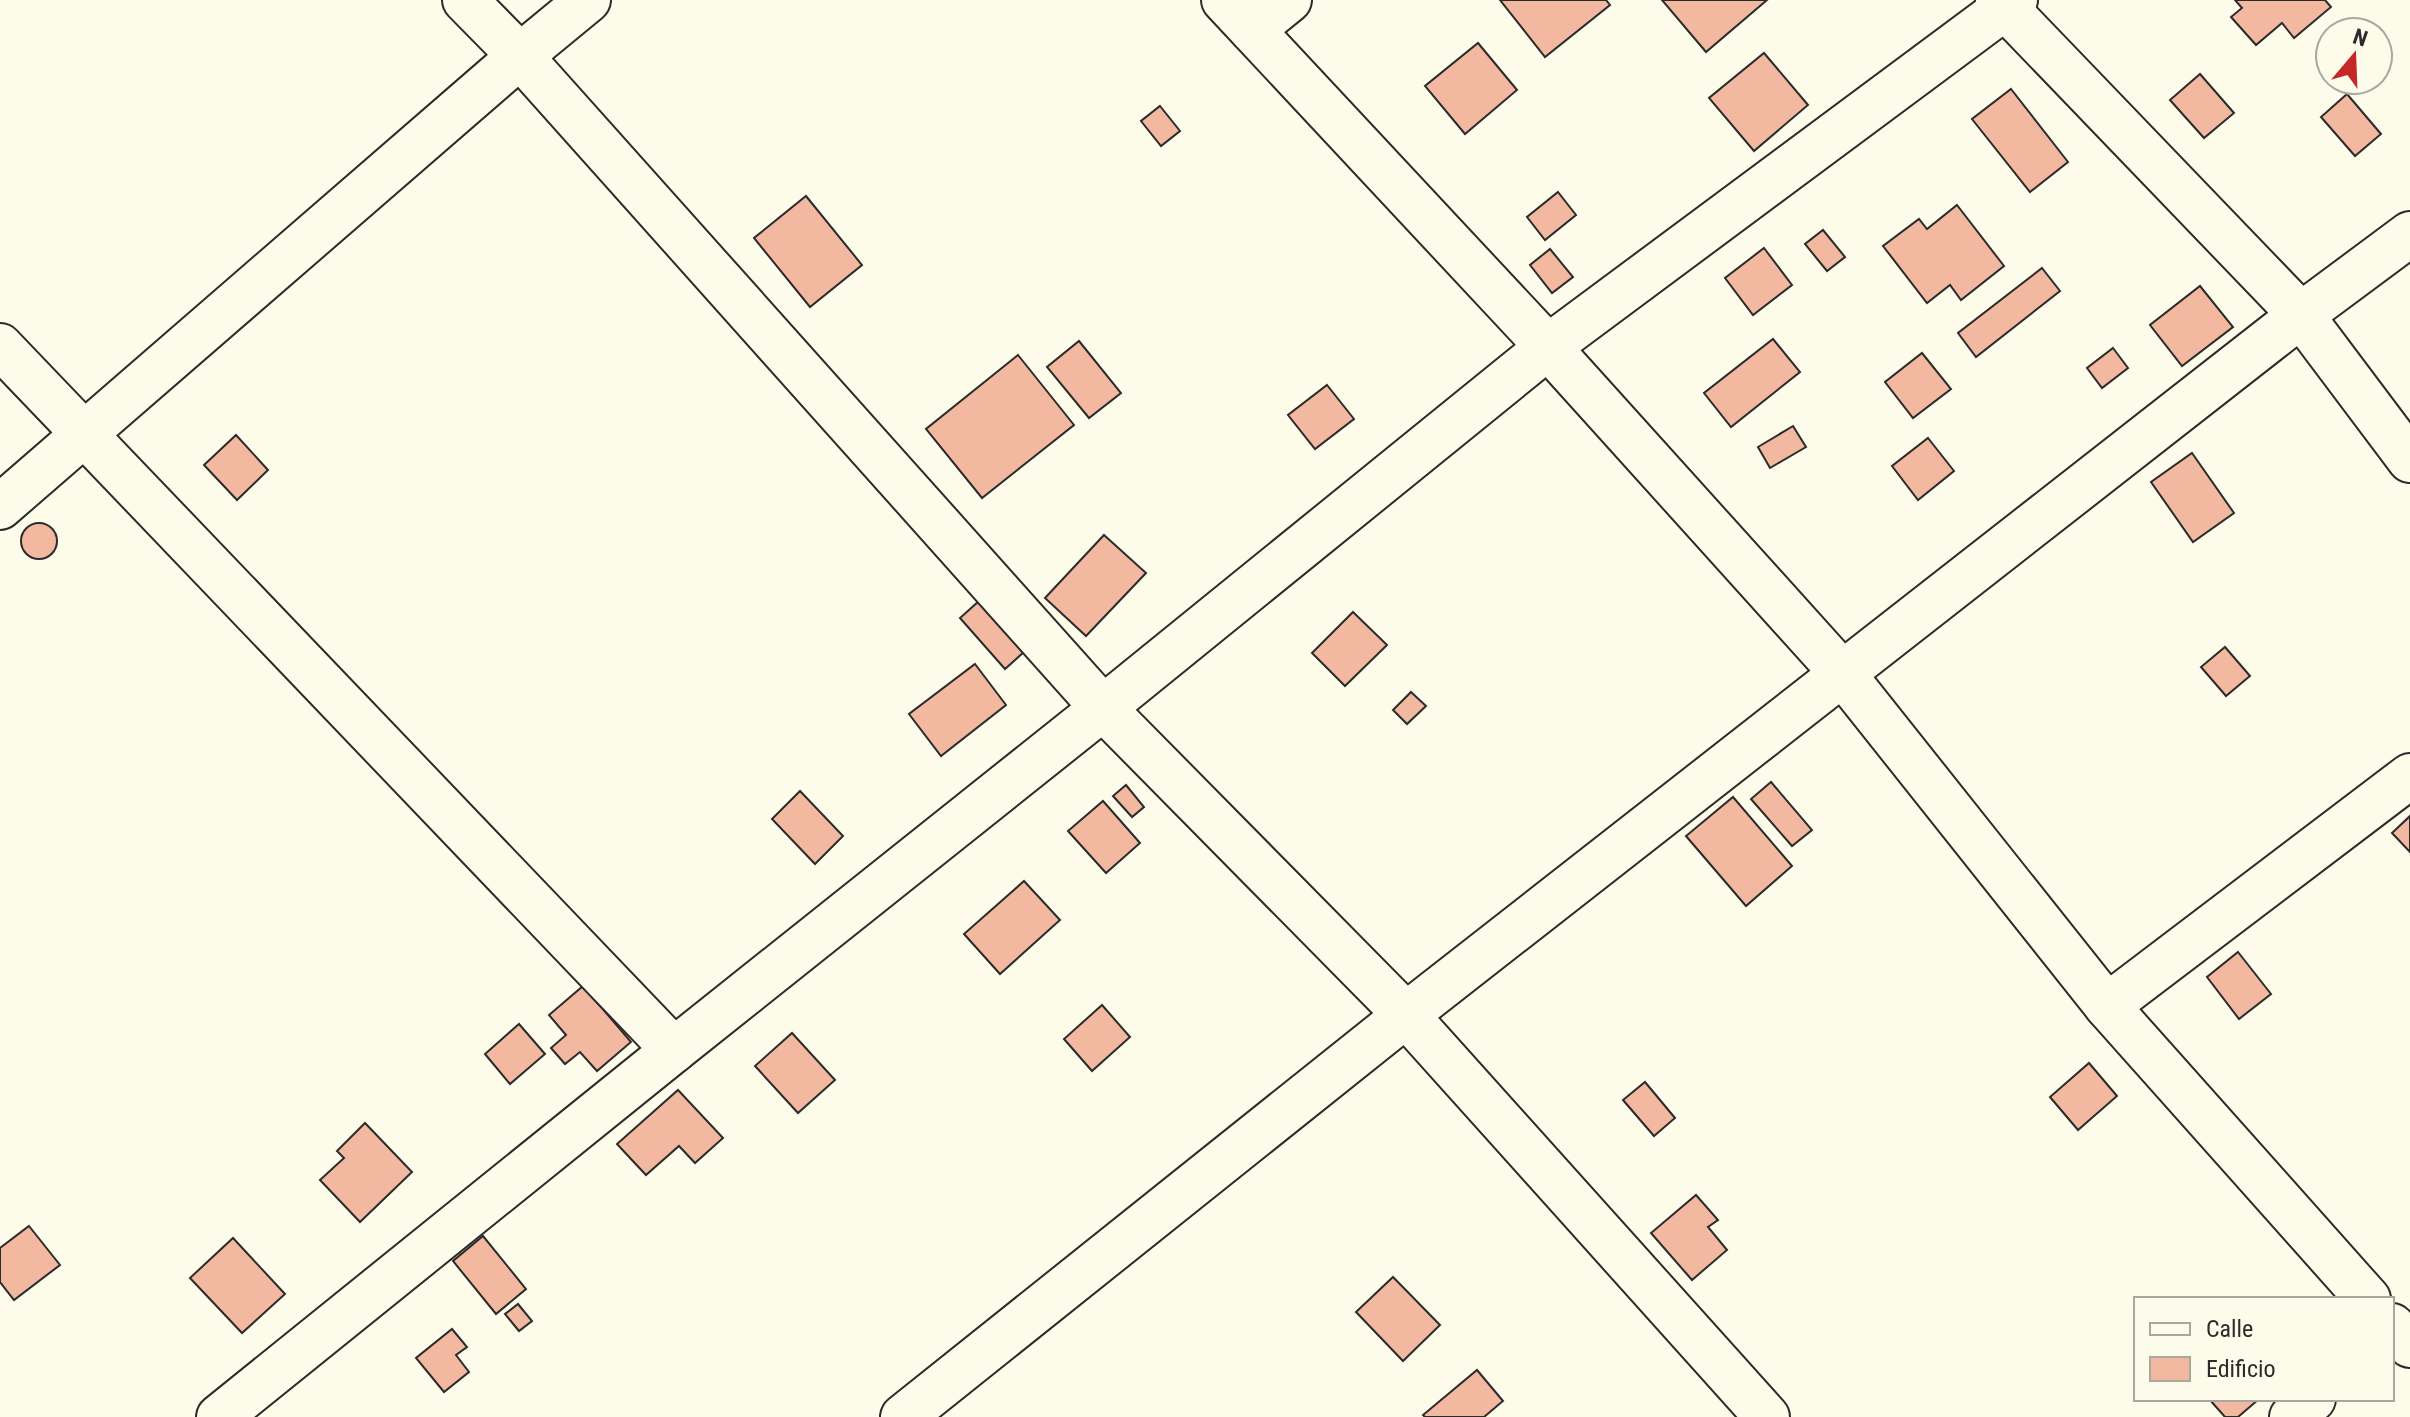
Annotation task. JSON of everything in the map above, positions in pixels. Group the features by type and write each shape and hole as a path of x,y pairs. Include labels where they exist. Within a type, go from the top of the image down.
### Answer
{"street":[{"path":"465,0 520,56 1103,708 1406,1015 1767,1417"},
{"path":"0,507 588,0"},
{"path":"1289,0 1238,15 1548,347 1843,674 2107,1006 2370,1297"},
{"path":"219,1417 1548,347 2006,3 2301,315 2410,460"},
{"path":"903,1417 1406,1015 2301,315 2410,234"},
{"path":"0,346 674,1050"},
{"path":"2107,1006 2410,776"},
{"path":"2292,1417 2311,1401"}],"building":[{"path":"1500,0 1606,0 1610,5 1545,57"},
{"path":"1662,0 1767,0 1706,52"},
{"path":"2235,0 2325,0 2331,7 2320,16 2314,16 2314,21 2294,38 2282,23 2256,45 2231,17 2242,8"},
{"path":"1478,43 1517,90 1465,134 1425,86"},
{"path":"1764,53 1808,105 1754,151 1709,98"},
{"path":"2200,74 2234,113 2204,138 2170,100"},
{"path":"2011,89 2068,162 2030,192 1972,119"},
{"path":"2349,96 2381,134 2355,156 2321,117"},
{"path":"1160,106 1180,131 1161,146 1141,121"},
{"path":"1558,192 1576,215 1545,240 1527,217"},
{"path":"806,196 862,265 810,307 754,238"},
{"path":"1957,205 2004,266 1961,300 1950,285 1927,303 1883,246 1919,219 1927,229"},
{"path":"1823,230 1845,257 1827,271 1805,244"},
{"path":"1764,248 1792,285 1753,315 1725,278"},
{"path":"1550,249 1573,277 1552,293 1530,265"},
{"path":"2042,268 2060,291 1976,357 1958,333"},
{"path":"2200,286 2233,327 2182,366 2150,325"},
{"path":"1773,339 1800,372 1731,427 1704,393"},
{"path":"1079,341 1121,393 1089,418 1047,367"},
{"path":"2113,348 2128,368 2102,388 2087,368"},
{"path":"1922,353 1951,389 1913,418 1885,382"},
{"path":"1018,355 1074,425 982,498 926,429"},
{"path":"1327,385 1354,419 1315,449 1288,415"},
{"path":"1793,426 1806,447 1770,468 1758,447"},
{"path":"236,435 268,470 237,500 204,465"},
{"path":"1928,438 1954,471 1918,500 1892,466"},
{"path":"2192,453 2234,513 2193,542 2151,482"},
{"path":"39,523 52,528 57,541 52,554 39,559 26,554 21,541 26,528"},
{"path":"1104,535 1146,573 1086,636 1045,598"},
{"path":"979,601 1024,652 1005,669 960,618"},
{"path":"1353,612 1387,645 1345,686 1312,653"},
{"path":"2225,647 2250,676 2226,696 2201,667"},
{"path":"975,664 1006,705 941,756 909,714"},
{"path":"1411,692 1426,706 1407,724 1393,710"},
{"path":"1771,782 1812,830 1792,846 1751,799"},
{"path":"1126,785 1144,807 1132,817 1113,796"},
{"path":"800,791 843,836 815,864 772,819"},
{"path":"1733,797 1792,866 1746,906 1686,836"},
{"path":"1103,801 1140,843 1106,873 1068,831"},
{"path":"2410,816 2410,852 2392,833"},
{"path":"1024,881 1060,920 1000,974 964,934"},
{"path":"2238,952 2271,994 2239,1019 2207,977"},
{"path":"583,986 631,1042 597,1071 580,1052 565,1064 551,1048 566,1035 549,1015"},
{"path":"1102,1005 1130,1037 1092,1071 1064,1039"},
{"path":"519,1024 545,1054 510,1084 485,1054"},
{"path":"792,1033 835,1080 798,1113 755,1066"},
{"path":"2089,1063 2117,1096 2078,1130 2050,1097"},
{"path":"1645,1082 1675,1118 1654,1136 1623,1100"},
{"path":"678,1090 723,1138 695,1163 679,1146 646,1175 617,1144"},
{"path":"365,1123 412,1172 360,1222 320,1180 344,1158 337,1151"},
{"path":"1696,1195 1718,1220 1708,1227 1727,1250 1692,1280 1651,1233"},
{"path":"29,1226 60,1265 14,1300 0,1282 0,1248"},
{"path":"483,1236 526,1289 496,1314 453,1261"},
{"path":"233,1238 285,1294 242,1333 190,1278"},
{"path":"1393,1277 1440,1325 1403,1361 1356,1312"},
{"path":"518,1304 532,1321 519,1331 505,1314"},
{"path":"452,1329 467,1347 456,1355 469,1372 444,1392 416,1358"},
{"path":"1477,1370 1503,1401 1484,1417 1423,1415"},
{"path":"2211,1401 2257,1401 2238,1417 2225,1417"}]}
